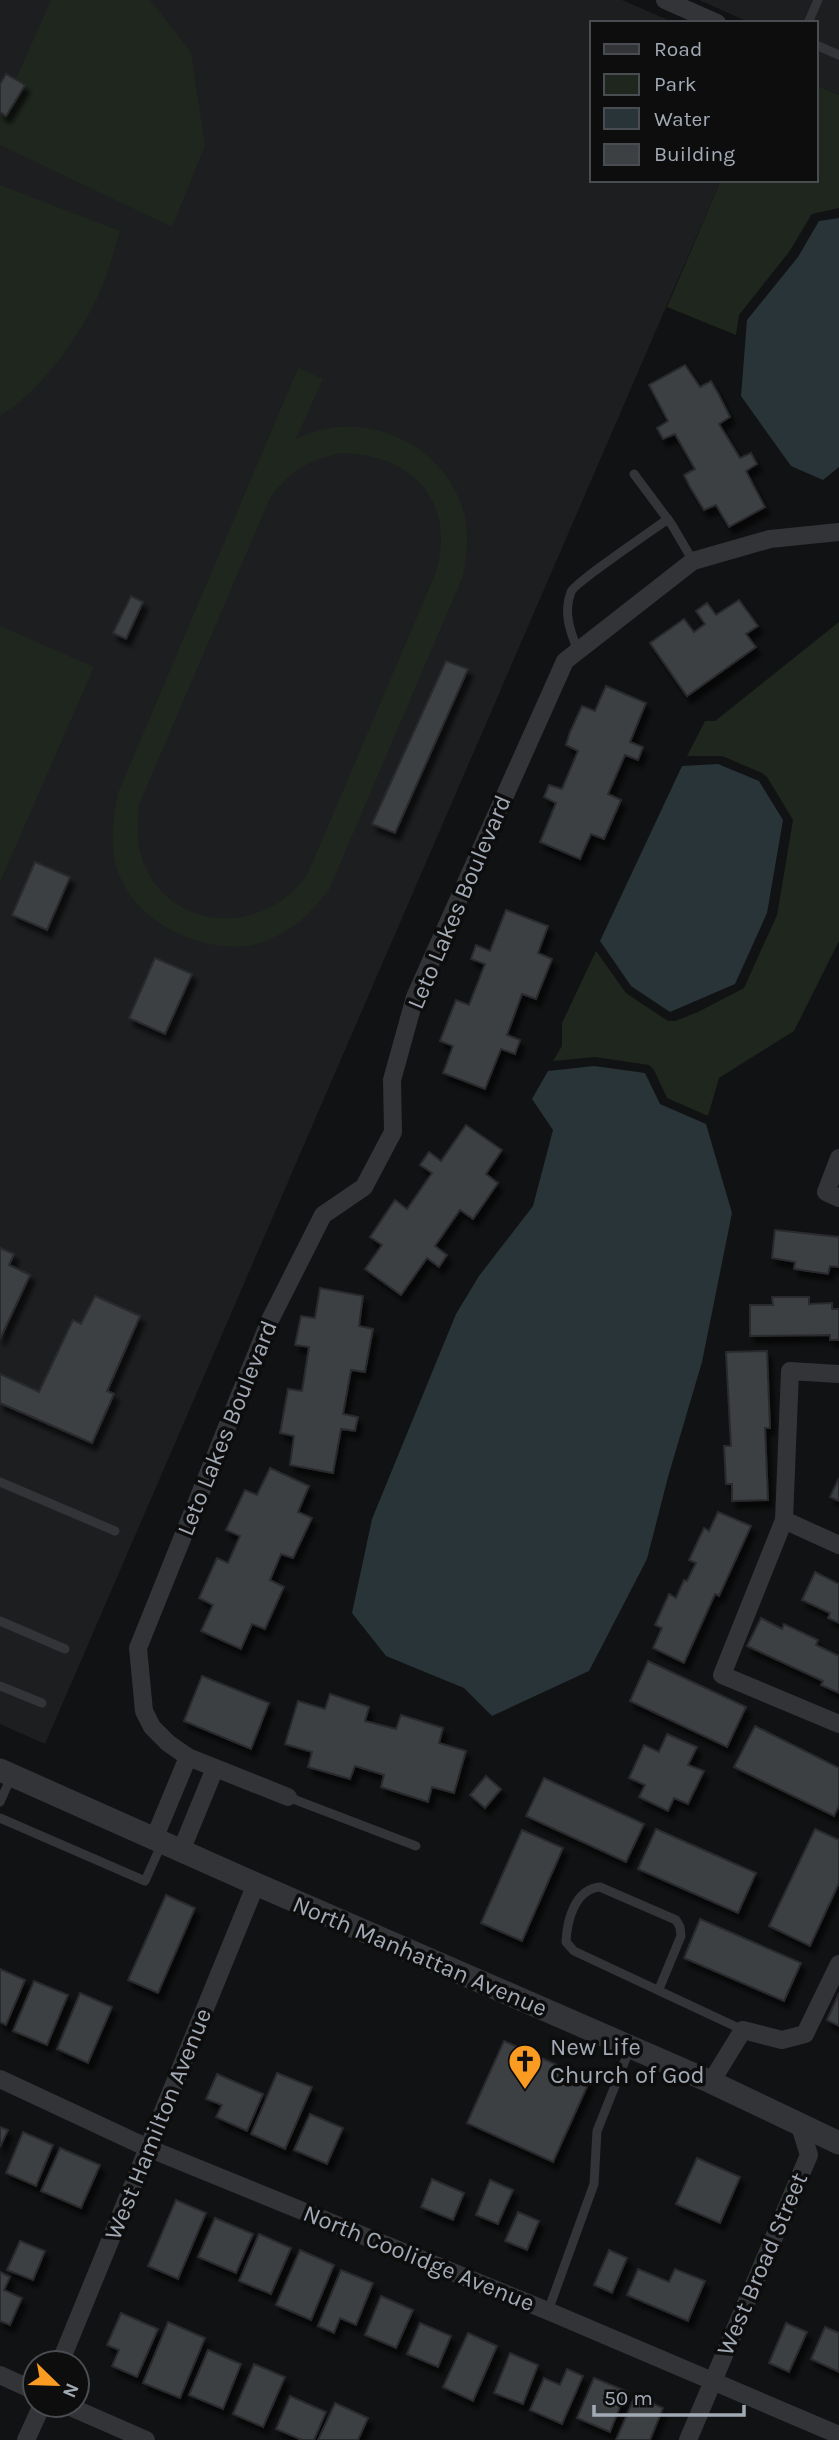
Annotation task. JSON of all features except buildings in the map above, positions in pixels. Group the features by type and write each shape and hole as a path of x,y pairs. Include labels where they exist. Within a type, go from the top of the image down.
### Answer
{"street":[{"path":"665,0 712,21"},
{"name":"Leto Lakes Boulevard","path":"288,1797 188,1757 160,1735 152,1727 144,1711 138,1648 270,1320 323,1214 364,1186 393,1132 392,1080 415,997 565,661 693,561 770,539 839,532"},
{"path":"839,1158 826,1192 839,1198"},
{"path":"839,1374 790,1371 784,1520 722,1675 839,1724"},
{"path":"784,1520 839,1545"},
{"path":"166,1844 188,1757"},
{"path":"166,1844 215,1768"},
{"name":"North Manhattan Avenue","path":"6,1773 711,2082 839,2143"},
{"name":"West Hamilton Avenue","path":"66,2349 256,1884"},
{"path":"711,2082 743,2030 782,2040 804,2034 839,1964"},
{"name":"North Coolidge Avenue","path":"0,2080 148,2148 548,2311 839,2435"},
{"name":"West Broad Street","path":"688,2440 809,2155 800,2126"},
{"path":"0,2375 21,2385"},
{"path":"91,2416 146,2440"},
{"path":"26,2440 36,2419"}],"lane":[{"path":"809,21 818,0"},
{"path":"818,46 839,55"},
{"path":"634,474 668,519 693,561"},
{"path":"578,651 569,631 566,610 572,589 668,519"},
{"path":"0,1482 115,1531"},
{"path":"0,1621 65,1649"},
{"path":"0,1686 42,1703"},
{"path":"0,1802 6,1773"},
{"path":"288,1797 416,1846"},
{"path":"0,1818 145,1881 166,1844"},
{"path":"659,1989 681,1937 676,1920 600,1887 589,1888 578,1898 566,1928 566,1942 574,1951 743,2030"},
{"path":"548,2311 594,2184 597,2131 630,2047"}],"shaded area":[{"path":"0,0 622,0 670,21 590,21 590,182 720,182 45,1744 0,1724"},
{"path":"699,0 839,0 839,95 818,86 818,21 746,21"}],"green space":[{"path":"51,0 150,0 191,52 205,146 172,227 0,145 0,115"},
{"path":"818,86 839,95 839,208 812,214 789,252 739,315 736,335 667,307 720,182 818,182"},
{"path":"0,185 120,231 101,289 72,342 31,392 0,416"},
{"path":"298,368 323,379 296,439 322,430 348,427 374,430 399,438 421,451 441,469 456,491 465,517 467,539 463,576 329,890 298,923 256,944 210,944 175,932 159,923 132,898 118,872 113,839 118,793","holes":["342,453 389,462 408,473 423,487 434,504 440,524 441,547 436,572 308,873 292,893 271,907 249,915 225,918 201,915 179,906 160,890 146,868 139,845 139,805 270,498 293,473 319,459"]},
{"path":"839,622 839,941 794,1031 719,1078 708,1116 667,1098 649,1065 595,1057 553,1061 562,1046 562,1023 596,951 626,993 668,1021 698,1012 744,988 777,915 793,820 762,773 722,756 687,756 705,721 715,721"},
{"path":"0,626 94,667 0,882"}],"water":[{"path":"839,218 839,467 823,480 791,466 741,396 747,320 798,257 819,221"},
{"path":"718,764 759,781 783,820 767,913 735,984 670,1012 631,986 600,941 682,766"},
{"path":"594,1066 645,1073 660,1104 706,1124 732,1213 702,1362 647,1559 589,1671 492,1716 464,1688 386,1656 352,1613 372,1519 456,1314 479,1276 533,1206 553,1130 532,1099 548,1071"}],"place":[{"name":"New Life Church of God","path":"525,2091"}]}
